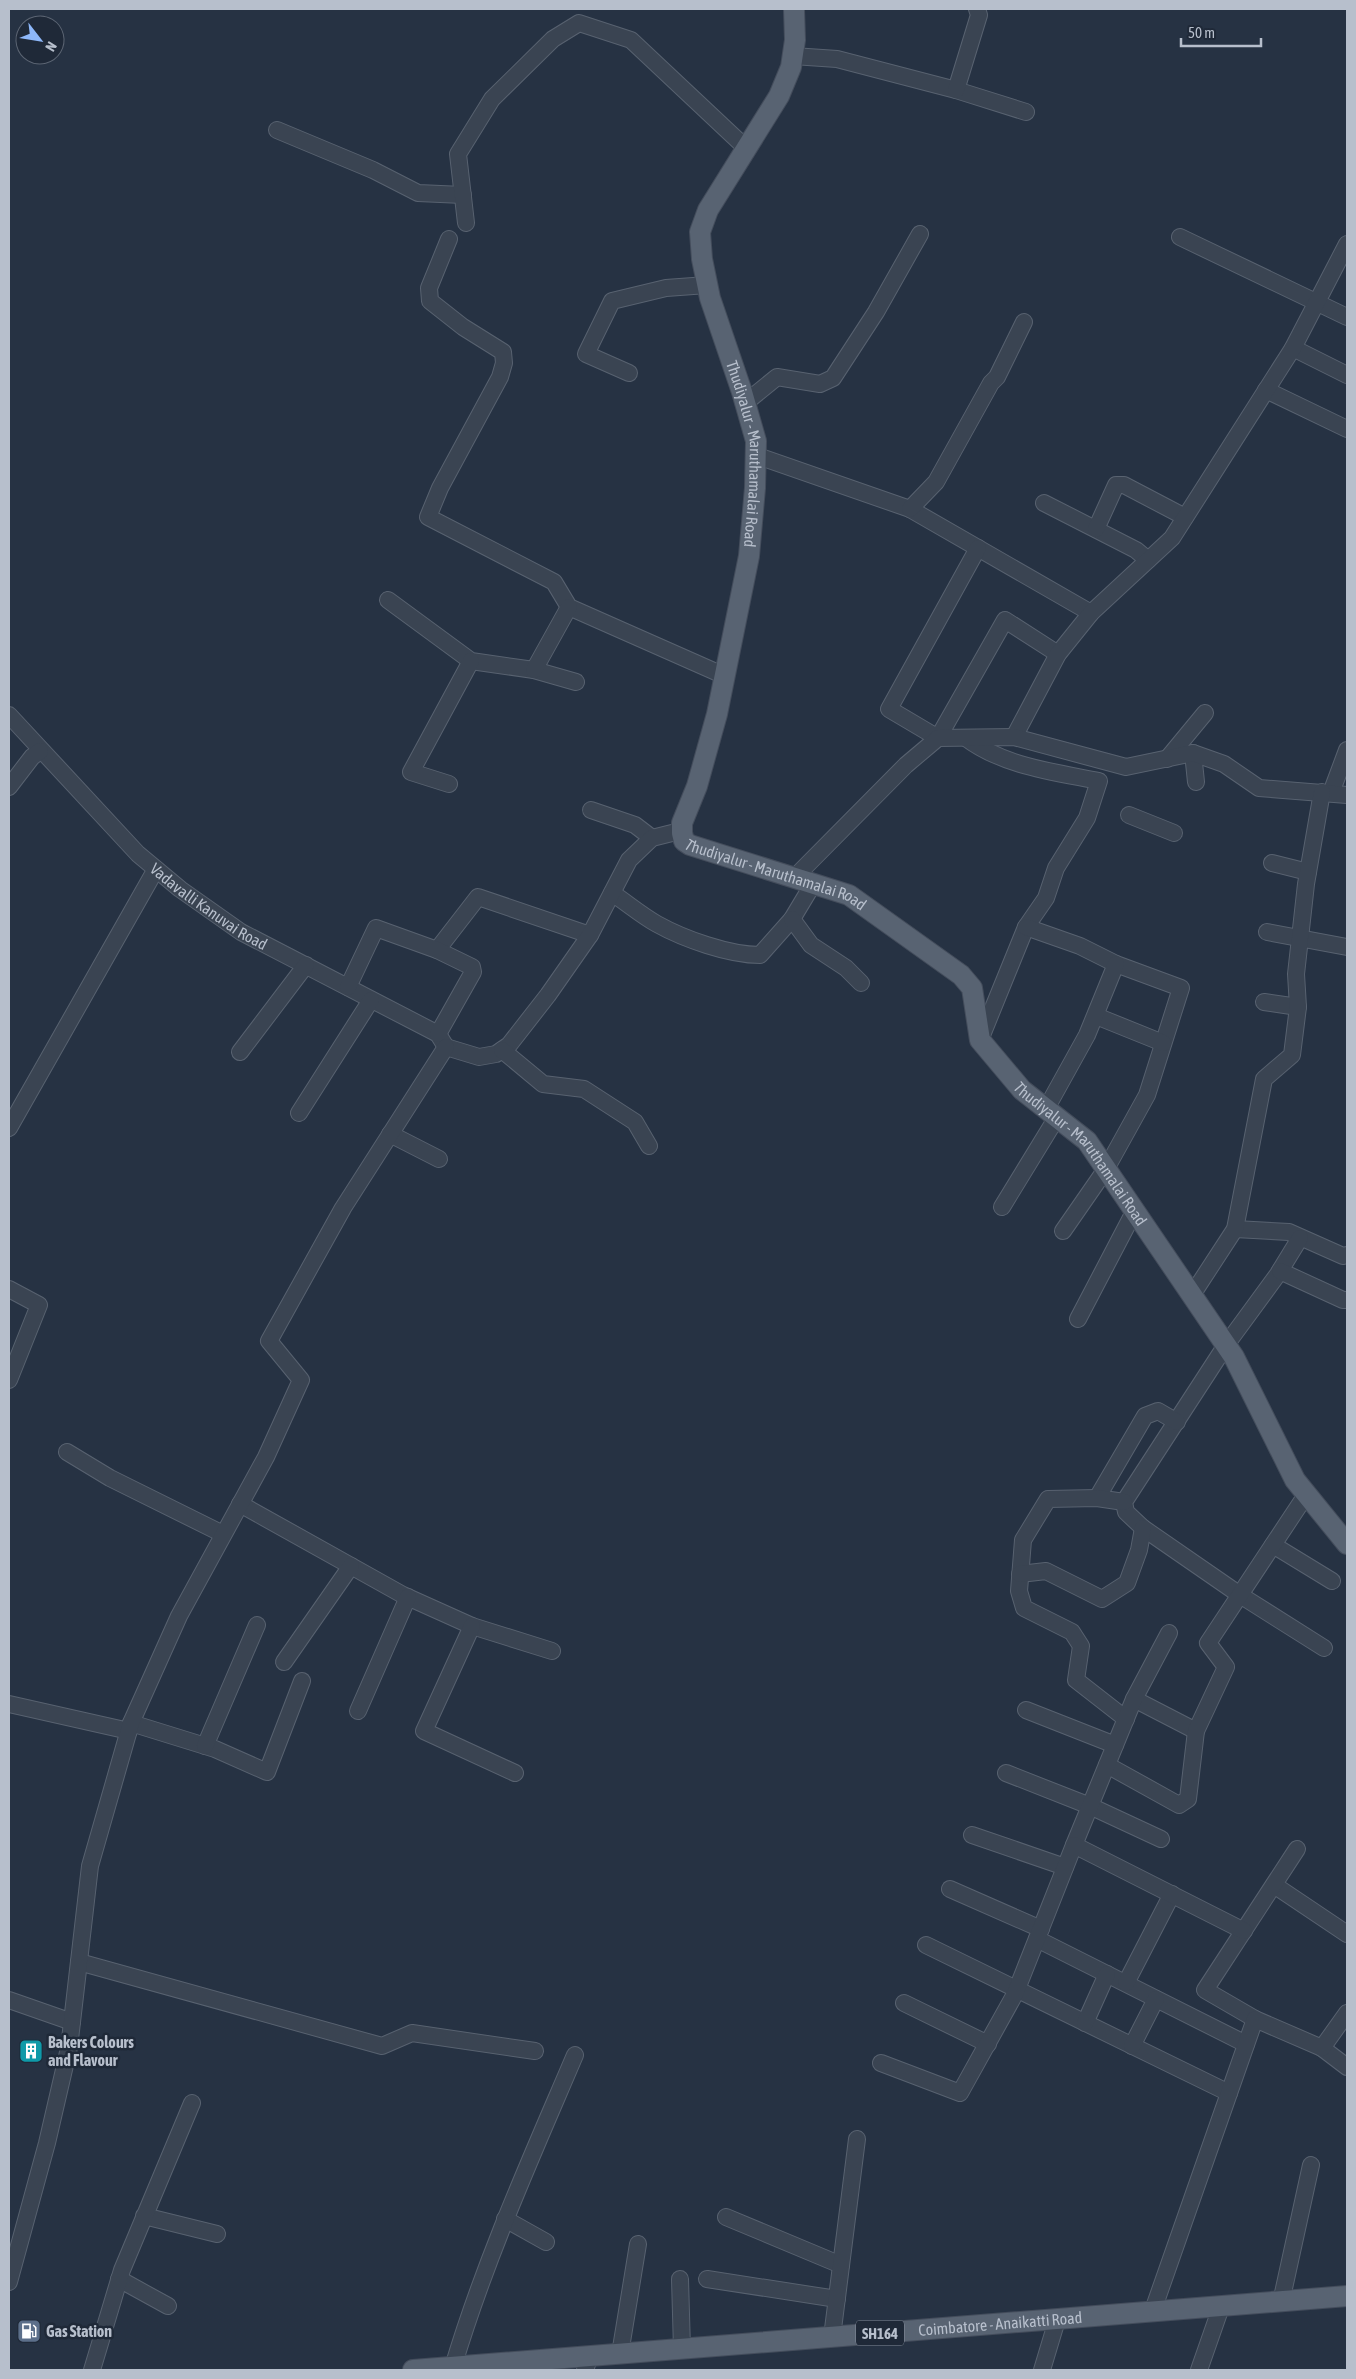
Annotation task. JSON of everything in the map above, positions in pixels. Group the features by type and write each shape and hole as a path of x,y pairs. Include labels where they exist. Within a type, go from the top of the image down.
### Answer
{"main road":[{"name":"Thudiyalur - Maruthamalai Road","path":"794,9 795,40 793,56 791,67 779,96 708,210 700,232 702,259 707,285 756,441 749,556 715,723 697,786 682,823 684,840 690,845 849,895 961,975 972,988 980,1040 1022,1090 1087,1141 1234,1357 1295,1480 1347,1544"},
{"name":"Coimbatore - Anaikatti Road","path":"413,2370 588,2363 620,2354 1347,2296"}],"street":[{"path":"956,90 979,15 978,9"},
{"path":"466,223 458,154 492,100 554,39 579,23 631,40 747,149"},
{"path":"793,56 837,59 956,90 1026,112"},
{"path":"277,130 373,170 418,193 463,195"},
{"path":"745,403 777,377 820,384 833,378 876,312 920,234"},
{"path":"1180,237 1347,317"},
{"path":"449,239 429,288 430,301 463,326 503,352 504,363 500,377 440,488 428,517 554,582 569,607 725,676"},
{"path":"1014,737 1058,654 1091,613 1172,538 1293,348 1345,251"},
{"path":"628,372 586,354 612,300 666,288 707,285"},
{"path":"910,509 936,482 991,383 997,377 1024,322"},
{"path":"1293,348 1347,375"},
{"path":"1266,390 1347,429"},
{"path":"755,455 910,509 1091,613"},
{"path":"1096,529 1116,485 1124,485 1185,517"},
{"path":"1044,503 1136,550 1148,560"},
{"path":"978,548 889,709 938,738 1014,737 1126,768 1194,753 1224,764 1260,788 1347,795"},
{"path":"388,600 471,661 534,670 576,682"},
{"path":"534,670 569,607"},
{"path":"612,893 657,924 686,937 744,955 760,955 792,919 804,881 906,765 938,738 1005,620 1058,654"},
{"path":"449,784 411,772 471,661"},
{"path":"1168,759 1205,713"},
{"name":"Vadavalli Kanuvai Road","path":"9,715 40,751 138,854 180,889 241,932 348,987 442,1041 479,1057 496,1054 502,1050"},
{"path":"966,738 984,751 1038,768 1099,781 1087,818 1056,868 1046,898 1026,928 980,1040"},
{"path":"1192,1294 1235,1229 1264,1079 1292,1055 1298,1007 1296,974 1308,872 1326,792 1347,750"},
{"path":"9,787 40,751"},
{"path":"1194,753 1196,782"},
{"path":"591,810 636,826 652,838"},
{"path":"1129,815 1174,833"},
{"path":"648,1146 635,1122 584,1089 543,1084 502,1050 519,1034 590,935 629,860 652,838 672,833 682,833"},
{"path":"1272,863 1308,872"},
{"path":"9,1128 156,869"},
{"path":"437,950 478,897 590,935"},
{"path":"792,919 811,945 846,968 861,983"},
{"path":"9,2282 47,2143 69,2048 90,1866 130,1727 179,1616 266,1457 301,1380 269,1341 343,1208 390,1134 442,1041 474,972 472,967 437,950 376,928 348,987"},
{"path":"1026,928 1080,946 1116,964 1181,988 1147,1095 1106,1169 1063,1231"},
{"path":"1267,932 1347,947"},
{"path":"1002,1207 1052,1113 1096,1016 1116,964"},
{"path":"240,1052 306,965"},
{"path":"299,1113 371,1000"},
{"path":"1264,1002 1298,1007"},
{"path":"1096,1016 1163,1043"},
{"path":"390,1134 438,1159"},
{"path":"1078,1319 1134,1212"},
{"path":"1235,1229 1289,1232 1343,1256 1347,1255"},
{"path":"1300,1238 1280,1271 1226,1345 1124,1502 1126,1512 1144,1528 1240,1595 1324,1648"},
{"path":"1280,1271 1343,1300 1347,1300"},
{"path":"9,1289 39,1305 9,1380"},
{"path":"1096,1498 1145,1416 1158,1411 1176,1422"},
{"path":"67,1452 110,1478 223,1534"},
{"path":"1107,1765 1179,1805 1188,1799 1196,1731 1226,1667 1208,1643 1306,1495"},
{"path":"1124,1502 1096,1498 1048,1499 1023,1540 1019,1591 1024,1608 1072,1632 1081,1646 1076,1680 1126,1719"},
{"path":"240,1504 408,1597 472,1626 552,1651"},
{"path":"1020,1574 1046,1572 1102,1599 1128,1584 1144,1528"},
{"path":"1273,1545 1332,1580"},
{"path":"284,1662 351,1566"},
{"path":"358,1712 408,1597"},
{"path":"205,1746 257,1625"},
{"path":"472,1626 424,1731 515,1773"},
{"path":"881,2063 960,2093 1017,1990 1074,1844 1134,1700 1169,1633"},
{"path":"9,1705 130,1727 205,1746 267,1772 302,1681"},
{"path":"1134,1700 1196,1731"},
{"path":"1026,1710 1115,1745"},
{"path":"1006,1773 1090,1806 1161,1840"},
{"path":"972,1835 1065,1868"},
{"path":"1074,1844 1244,1931"},
{"path":"1297,1849 1205,1990 1255,2019 1322,2048 1347,2067"},
{"path":"1274,1885 1347,1934"},
{"path":"950,1889 1039,1934 1107,1974 1246,2044"},
{"path":"1126,1983 1172,1894"},
{"path":"926,1945 1229,2092"},
{"path":"79,1962 382,2046 412,2033 535,2051"},
{"path":"1085,2023 1107,1974"},
{"path":"1132,2046 1156,1999"},
{"path":"9,2000 72,2022"},
{"path":"904,2003 988,2044"},
{"path":"1322,2048 1347,2013"},
{"path":"1152,2312 1255,2019"},
{"path":"453,2367 482,2276 504,2219 575,2055"},
{"path":"92,2370 119,2279 192,2103"},
{"path":"832,2337 857,2139"},
{"path":"1281,2302 1311,2165"},
{"path":"144,2216 217,2234"},
{"path":"726,2217 841,2265"},
{"path":"504,2219 546,2242"},
{"path":"620,2354 638,2244"},
{"path":"119,2279 168,2306"},
{"path":"680,2279 682,2349"},
{"path":"707,2279 836,2299"},
{"path":"1199,2370 1221,2307"},
{"path":"1042,2370 1058,2320"}],"place":[{"name":"Bakers Colours and Flavour","path":"31,2051"},
{"name":"Gas Station","path":"29,2331"}]}
